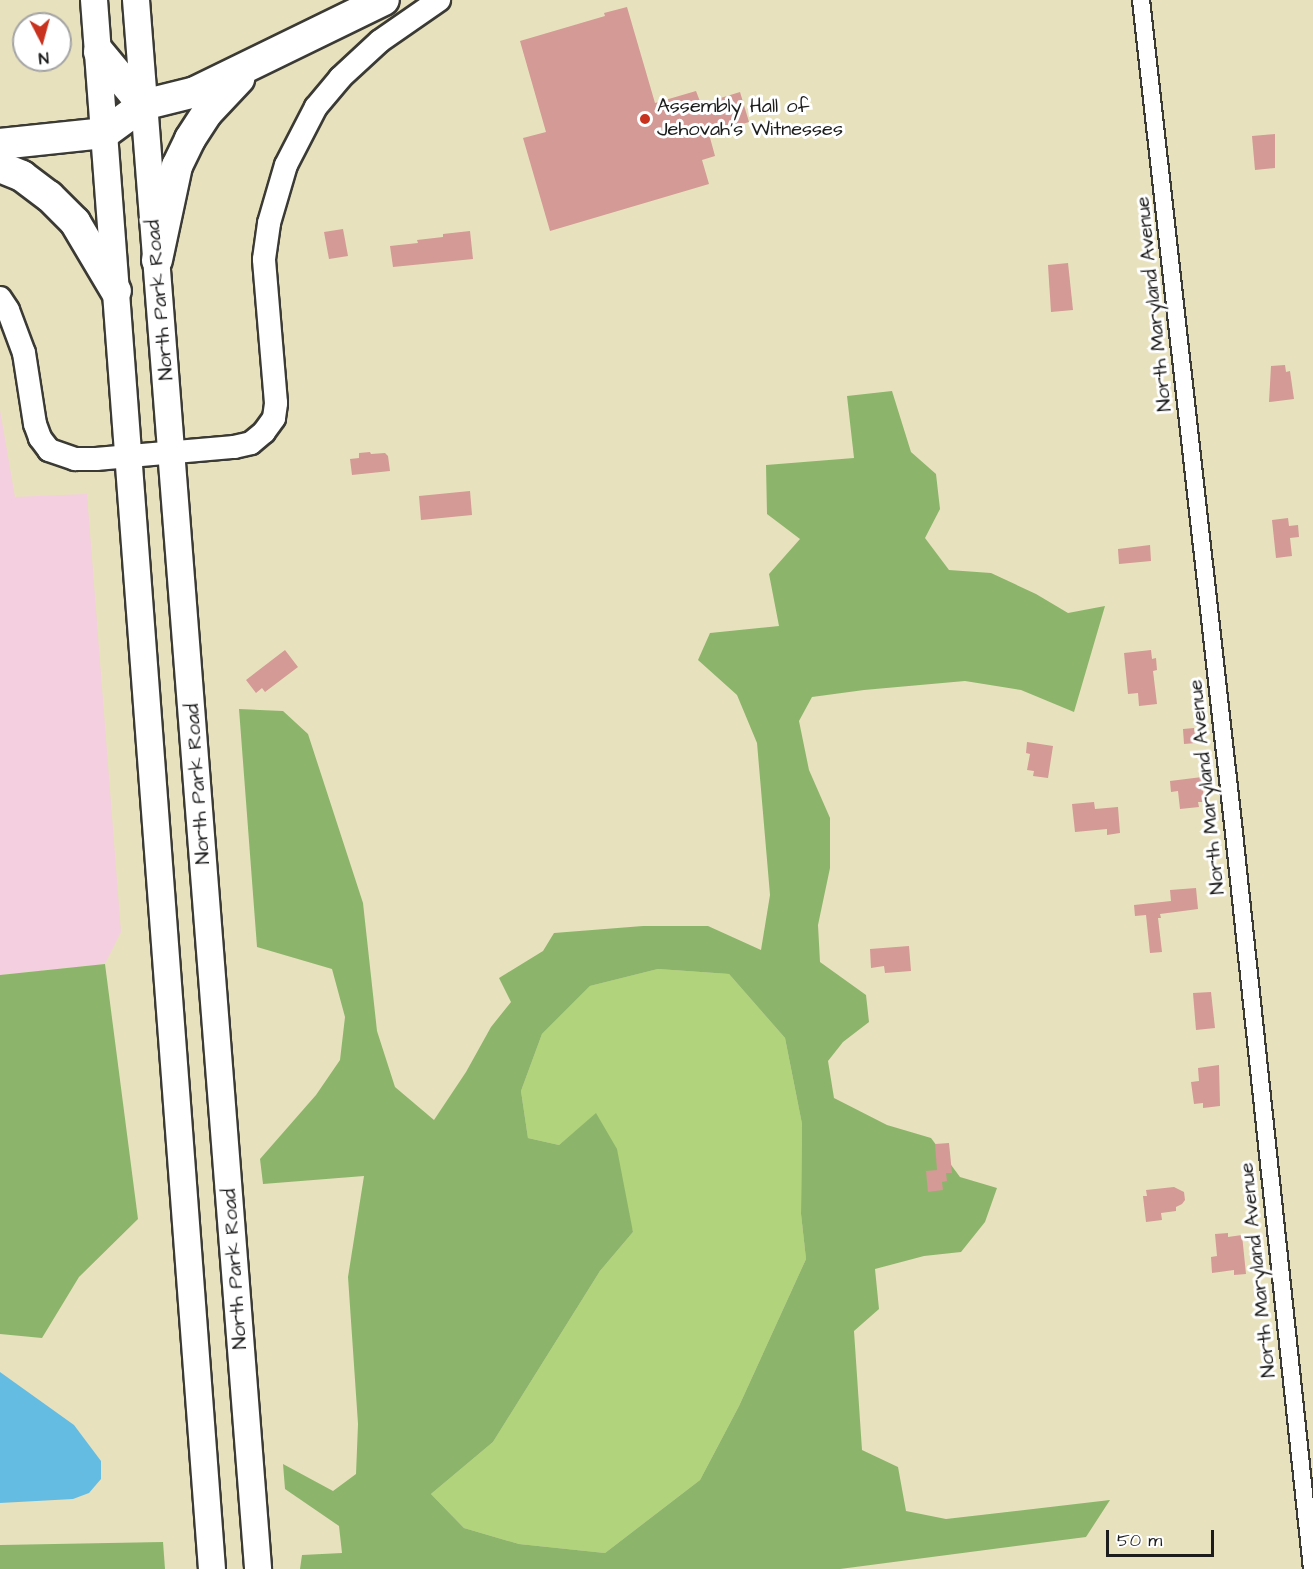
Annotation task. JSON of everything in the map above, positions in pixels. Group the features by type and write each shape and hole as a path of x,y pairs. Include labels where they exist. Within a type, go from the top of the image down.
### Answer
{"highway":[{"path":"0,144 105,132 143,105 195,92 384,0"},
{"path":"99,52 143,105"},
{"path":"157,260 177,166 190,139 227,90 258,62"},
{"path":"0,167 31,183 75,222 117,291"}],"main road":[{"path":"94,0 129,456 162,936 212,1569"},
{"name":"North Park Road","path":"136,0 258,1569"}],"street":[{"path":"0,298 8,310 24,353 34,424 45,444 62,456 75,459 129,456 234,447 251,443 264,432 274,418 276,403 264,259 271,213 286,165 316,107 340,78 380,41 439,0"},
{"name":"North Maryland Avenue","path":"1141,0 1233,821 1312,1569"}],"shaded area":[{"path":"0,410 15,497 87,494 121,932 105,964 0,975"}],"green space":[{"path":"892,391 911,452 936,474 940,509 925,538 949,570 991,573 1036,594 1068,613 1105,606 1074,712 1021,690 965,681 812,697 799,721 809,770 830,818 830,868 818,925 820,962 866,995 869,1022 843,1042 828,1061 834,1098 887,1125 931,1138 960,1177 997,1188 985,1222 961,1252 924,1256 875,1269 879,1309 854,1331 862,1450 898,1467 906,1511 946,1519 1110,1500 1086,1537 840,1569 300,1569 302,1555 342,1553 339,1526 285,1489 283,1464 333,1491 356,1474 358,1424 348,1277 364,1176 263,1184 260,1159 316,1095 340,1060 345,1017 332,969 257,947 239,709 283,711 308,734 363,903 377,1031 395,1087 434,1120 466,1072 491,1027 511,1002 499,978 543,951 554,933 643,926 708,926 761,950 770,895 757,743 737,695 698,660 710,633 779,626 769,574 800,539 767,514 766,465 854,458 847,396","holes":["658,969 729,974 785,1038 802,1124 801,1214 806,1259 739,1406 700,1480 605,1553 519,1544 464,1528 431,1494 493,1442 600,1271 633,1232 617,1149 596,1113 559,1145 528,1138 521,1091 542,1034 590,986"]},
{"path":"105,964 138,1219 79,1277 42,1338 0,1334 0,975"},
{"path":"658,969 729,974 785,1038 802,1124 801,1214 806,1259 739,1406 700,1480 605,1553 519,1544 464,1528 431,1494 493,1442 600,1271 633,1232 596,1114 559,1145 528,1138 521,1091 542,1034 590,986"},
{"path":"163,1542 165,1569 0,1569 0,1545"}],"water":[{"path":"0,1372 74,1425 101,1461 101,1479 89,1493 73,1499 0,1503"}],"building":[{"name":"Assembly Hall of Jehovah's Witnesses","path":"627,7 655,103 696,91 701,104 740,92 749,122 709,134 715,156 702,160 709,184 550,231 523,138 546,132 520,41 605,16 604,13"},
{"path":"1275,134 1275,168 1255,170 1252,136"},
{"path":"343,229 348,256 329,259 324,232"},
{"path":"470,231 473,259 393,267 390,246 418,243 417,240"},
{"path":"1068,263 1073,310 1051,312 1048,265"},
{"path":"1285,365 1286,372 1290,371 1294,399 1269,402 1271,366"},
{"path":"370,452 371,454 385,453 388,456 390,471 352,475 350,459 359,458 359,453"},
{"path":"470,491 472,515 421,520 419,496"},
{"path":"1288,518 1289,526 1298,525 1299,537 1290,538 1292,556 1276,558 1272,520"},
{"path":"1150,545 1151,561 1119,564 1118,549"},
{"path":"285,650 298,667 265,692 262,688 256,693 246,680"},
{"path":"1151,650 1152,659 1156,658 1157,670 1153,671 1157,704 1139,706 1138,693 1128,694 1124,653"},
{"path":"1194,728 1196,743 1184,744 1183,729"},
{"path":"1027,742 1053,746 1048,778 1033,776 1034,771 1027,770 1030,754 1026,753"},
{"path":"1202,777 1204,802 1198,802 1199,807 1180,809 1178,791 1171,792 1170,781"},
{"path":"1094,802 1095,809 1118,807 1120,833 1107,835 1107,829 1075,832 1072,804"},
{"path":"1196,888 1198,909 1160,914 1161,918 1158,918 1162,952 1150,953 1146,915 1135,916 1134,905 1171,901 1170,890"},
{"path":"909,946 911,971 885,973 884,966 871,968 870,949"},
{"path":"1211,992 1215,1028 1196,1030 1193,993"},
{"path":"1219,1065 1220,1106 1203,1108 1203,1103 1194,1104 1191,1082 1199,1081 1198,1068"},
{"path":"949,1143 952,1173 946,1173 947,1181 942,1182 943,1190 928,1192 926,1171 937,1170 935,1144"},
{"path":"1174,1187 1184,1192 1185,1200 1182,1204 1176,1207 1176,1211 1161,1213 1162,1220 1146,1222 1143,1196 1147,1196 1146,1190"},
{"path":"1228,1233 1228,1237 1242,1235 1246,1274 1234,1275 1234,1270 1212,1273 1211,1257 1217,1256 1215,1234"}],"place":[{"name":"Assembly Hall of Jehovah's Witnesses","path":"645,119"}]}
